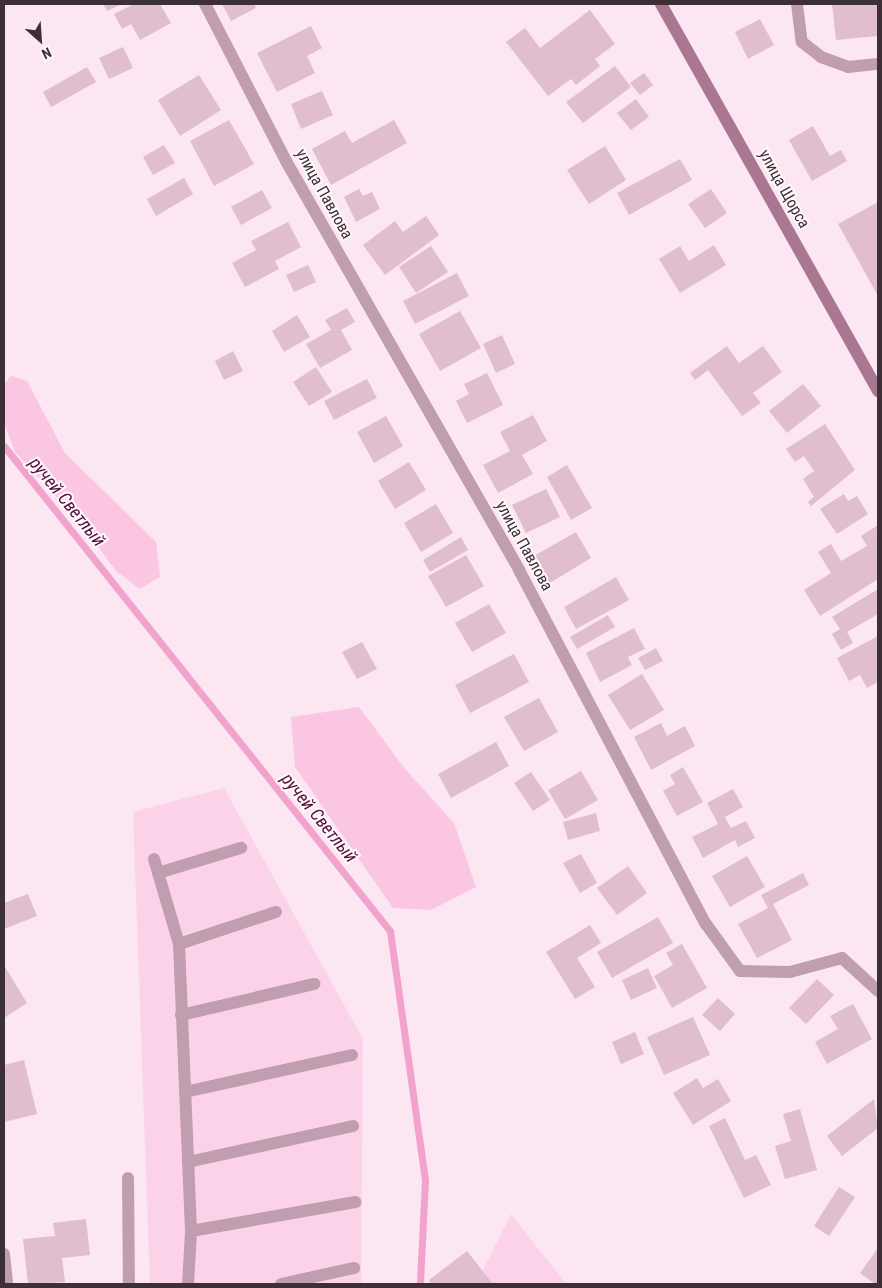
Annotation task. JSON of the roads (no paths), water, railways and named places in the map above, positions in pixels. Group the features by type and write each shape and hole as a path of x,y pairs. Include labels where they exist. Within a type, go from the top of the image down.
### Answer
{"street":[{"name":"улица Павлова","path":"204,4 286,161 519,570 706,924 740,970 790,972 842,958 878,991"},
{"name":"улица Щорса","path":"661,4 878,391"},
{"path":"797,4 802,42 821,58 848,67 878,64"},
{"path":"158,873 241,848"},
{"path":"154,859 179,944 192,1231 188,1284"},
{"path":"179,944 276,912"},
{"path":"182,1015 314,984"},
{"path":"185,1092 352,1055"},
{"path":"188,1162 353,1126"},
{"path":"128,1178 129,1284"},
{"path":"192,1231 355,1202"},
{"path":"4,1254 7,1284"},
{"path":"281,1284 354,1268"}],"waterway":[{"name":"ручей Светлый","path":"4,446 390,931 425,1180 420,1284"}]}
